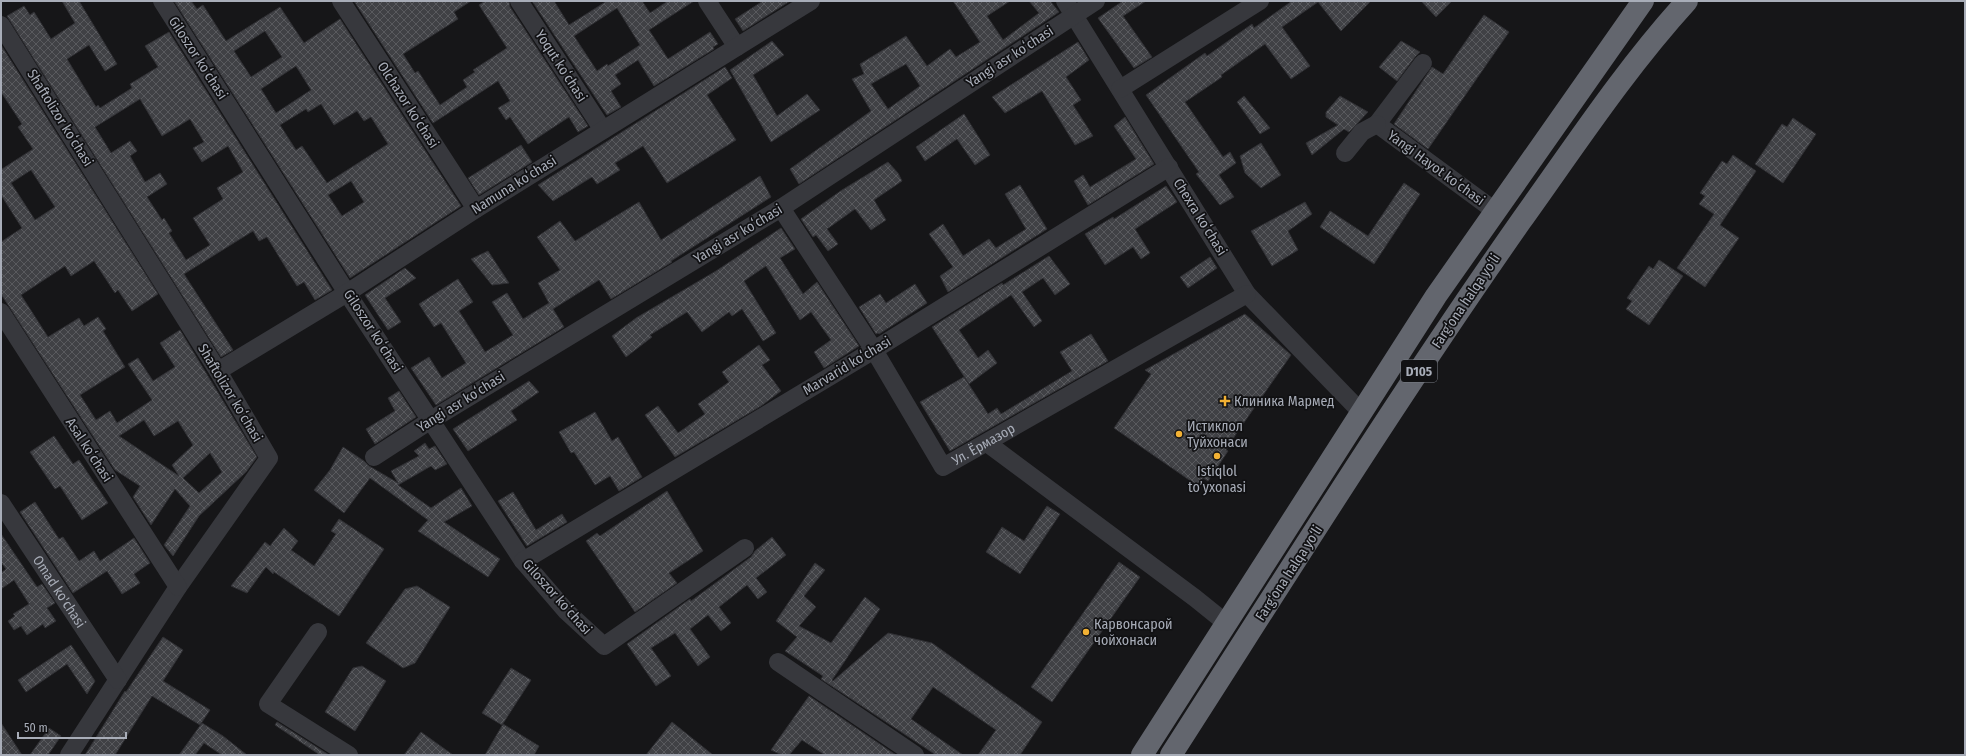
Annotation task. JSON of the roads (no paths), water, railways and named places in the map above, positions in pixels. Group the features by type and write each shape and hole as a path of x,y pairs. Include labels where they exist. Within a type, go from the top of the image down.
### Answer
{"highway":[{"name":"Farg‘ona halqa yo‘li","path":"1142,755 1436,296 1643,1"},
{"name":"Farg‘ona halqa yo‘li","path":"1171,755 1457,313 1590,124 1662,28 1687,1"}],"street":[{"name":"Giloszor koʻchasi","path":"162,1 347,293 523,561 566,612 604,646 745,548"},
{"name":"Olchazor koʻchasi","path":"341,1 476,209"},
{"name":"Yoqut koʻchasi","path":"519,1 603,130"},
{"path":"707,1 737,47"},
{"name":"Namuna koʻchasi","path":"218,371 347,293 476,209 811,1"},
{"name":"Yangi asr koʻchasi","path":"374,457 431,420 781,208 1070,8 1096,1"},
{"path":"1120,89 1260,1"},
{"name":"Chexra koʻchasi","path":"1070,8 1247,294 1361,412"},
{"name":"Shaftolizor koʻchasi","path":"1,25 218,371 269,458 178,587 69,755"},
{"name":"Yangi Hayot koʻchasi","path":"1345,153 1362,132 1377,124 1423,64"},
{"name":"Yangi Hayot koʻchasi","path":"1377,124 1495,212"},
{"name":"Marvarid koʻchasi","path":"523,561 874,350 1169,167"},
{"name":"Ул. Ёрмазор","path":"781,208 874,350 943,467 1247,294"},
{"name":"Asal koʻchasi","path":"1,312 178,587"},
{"path":"987,443 1195,598 1226,623"},
{"name":"Omad ko'chasi","path":"1,503 118,680"},
{"path":"318,632 268,704 349,755"},
{"path":"778,662 915,755"}],"place":[{"name":"Клиника Мармед","path":"1225,401"},
{"name":"Истиклол Туйхонаси","path":"1179,434"},
{"name":"Istiqlol to’yxonasi","path":"1217,456"},
{"name":"Карвонсарой чойхонаси","path":"1086,632"}]}
